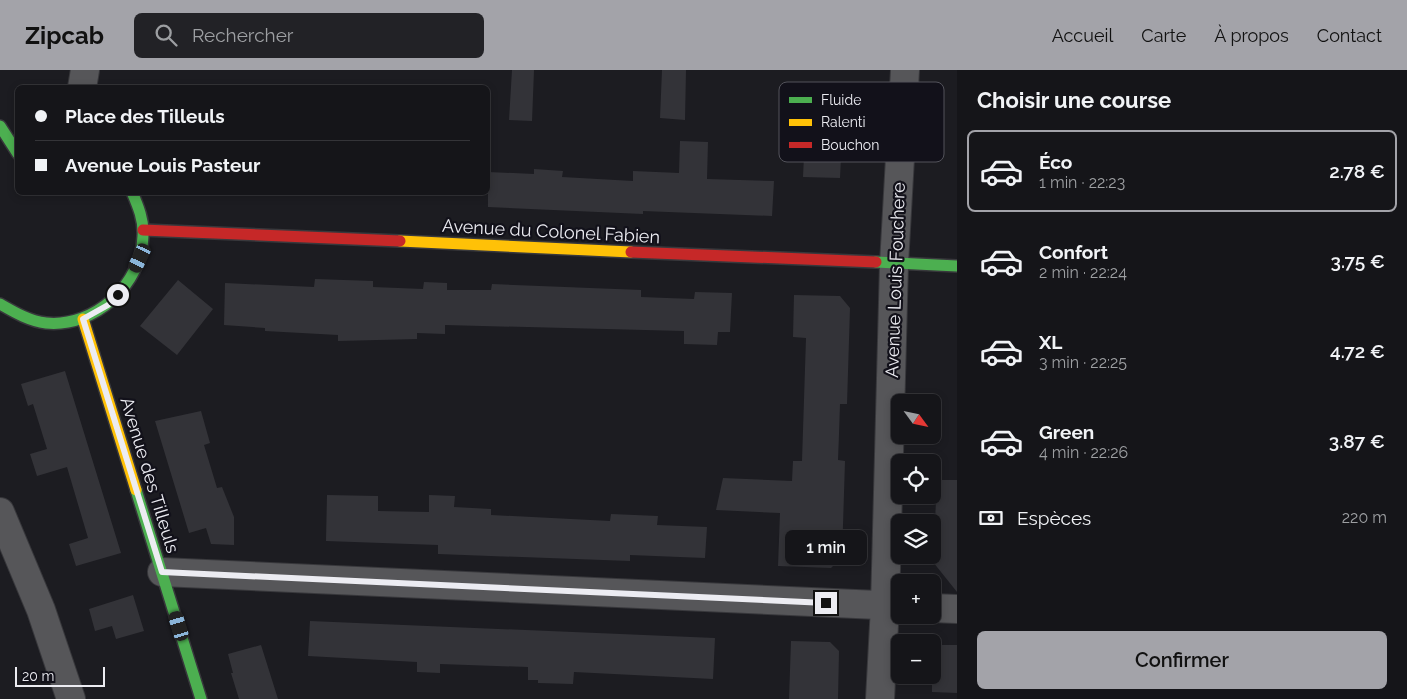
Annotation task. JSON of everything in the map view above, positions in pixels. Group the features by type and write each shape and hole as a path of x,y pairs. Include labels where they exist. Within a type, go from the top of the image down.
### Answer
{"street":[{"path":"82,85 85,70"},
{"path":"0,126 15,149"},
{"path":"6,163 15,156"},
{"name":"Avenue Louis Fouchere","path":"892,574 894,264 900,162"},
{"path":"0,304 24,318 54,323 83,319 108,305 128,284 140,258 144,230 134,195"},
{"name":"Avenue du Colonel Fabien","path":"144,230 957,266"},
{"name":"Avenue des Tilleuls","path":"83,319 201,699"},
{"path":"0,512 42,610 71,699"},
{"path":"162,572 891,606"},
{"path":"941,608 957,609"},
{"name":"Avenue Louis Fouchere","path":"880,699 891,614"}],"building":[{"path":"512,70 534,70 532,121 509,120"},
{"path":"662,70 686,70 685,120 660,118"},
{"path":"680,141 708,142 707,179 774,181 772,216 643,211 643,214 488,207 490,172 534,174 534,169 563,171 562,177 633,181 633,171 679,173"},
{"path":"804,162 841,162 840,178 803,177"},
{"path":"315,279 373,281 373,287 423,289 424,282 447,283 447,290 491,290 492,284 641,290 641,297 694,299 695,292 732,293 730,332 718,332 717,345 684,344 684,331 445,325 445,334 417,333 417,339 338,341 338,335 265,331 265,328 224,325 225,283 314,287"},
{"path":"178,280 213,309 177,355 140,326"},
{"path":"794,295 840,296 850,308 847,404 840,404 838,460 845,461 842,557 831,568 778,566 780,513 716,510 723,478 792,481 793,461 802,461 806,338 793,337"},
{"path":"65,371 121,553 76,566 69,544 88,538 67,467 37,476 30,454 47,449 33,404 28,406 21,384"},
{"path":"201,411 210,443 204,445 217,488 222,487 234,517 234,545 211,544 206,528 189,533 155,421"},
{"path":"941,480 957,480 957,592 935,564 941,564 941,514 935,514 936,504 941,504"},
{"path":"327,495 378,496 378,511 429,512 429,495 455,496 454,507 491,509 491,515 610,521 611,514 658,516 657,525 707,527 705,558 630,555 630,561 438,554 438,545 326,541"},
{"path":"133,595 144,631 116,639 112,626 95,631 89,609"},
{"path":"310,621 715,638 713,679 574,672 573,684 538,683 538,680 528,680 528,667 440,664 440,673 417,672 417,662 308,656"},
{"path":"791,641 830,642 839,651 838,699 789,699"},
{"path":"261,645 278,699 239,699 231,673 233,673 228,654"},
{"path":"941,645 957,645 957,693 932,692 932,684 941,684"}],"traffic: fast":[{"path":"0,126 15,149"},
{"path":"0,304 34,320 46,323 64,323 82,318 98,310 112,299 125,286 141,254 143,224 133,195"},
{"path":"876,262 957,266"},
{"path":"136,490 201,699"}],"traffic: slow":[{"path":"400,241 631,252"},
{"path":"83,319 136,490"}],"traffic: jam":[{"path":"143,230 400,241"},
{"path":"631,252 876,262"}],"route":[{"path":"118,295 108,305 83,319 162,572 826,603"}]}
